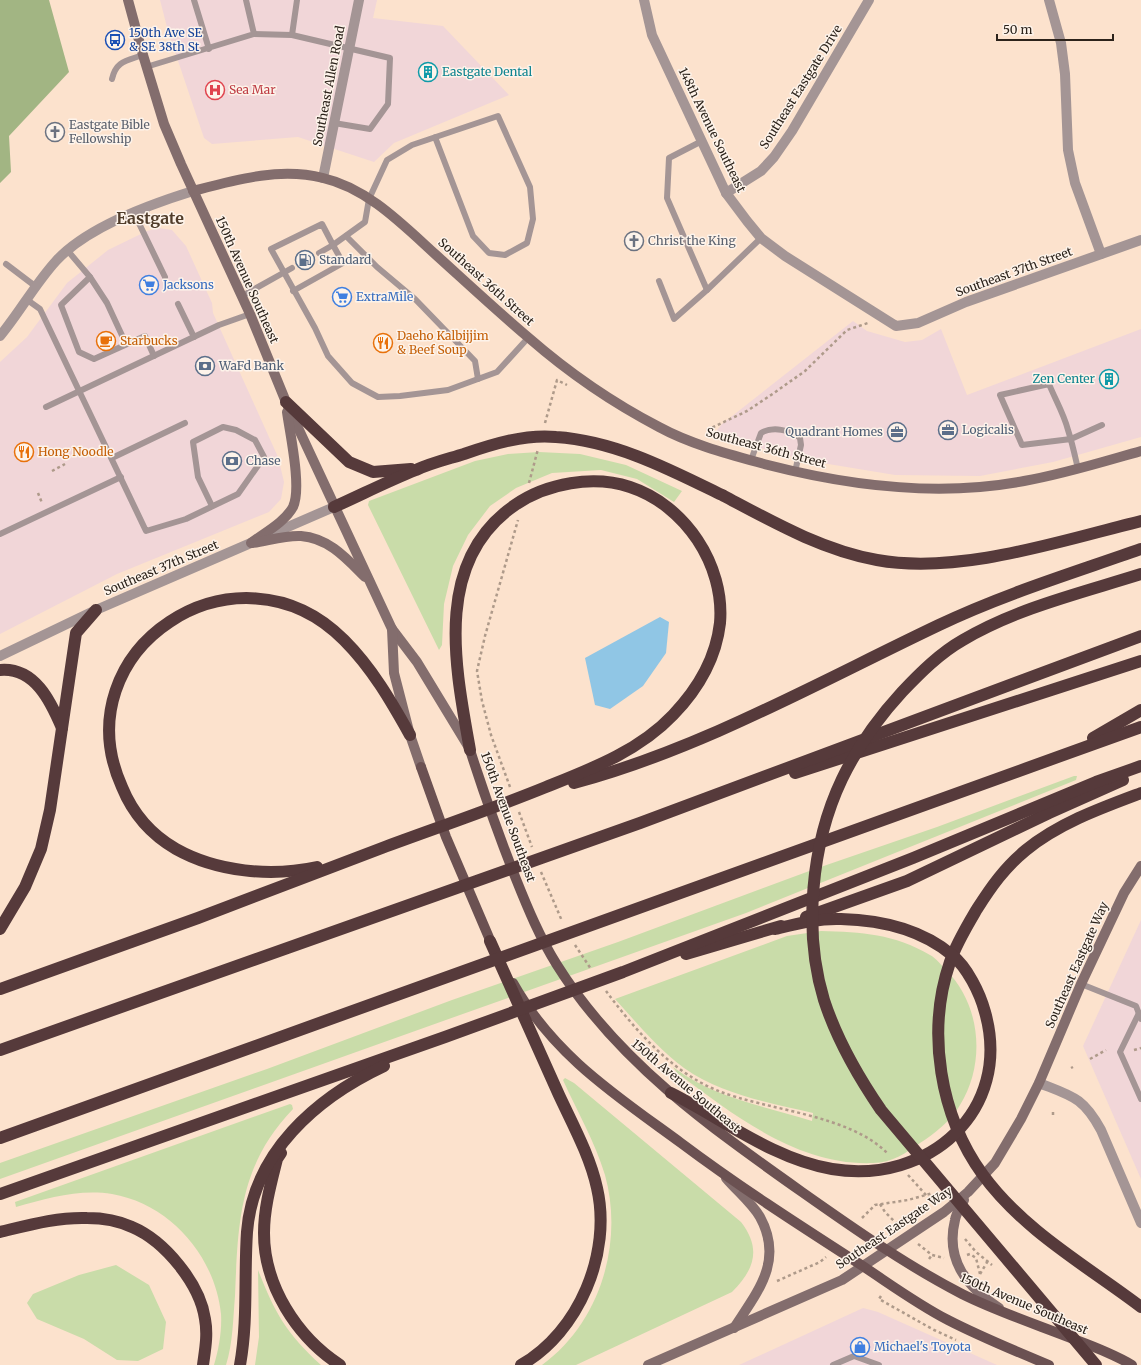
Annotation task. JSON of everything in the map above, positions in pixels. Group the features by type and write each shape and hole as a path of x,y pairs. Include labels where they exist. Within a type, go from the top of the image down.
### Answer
{"highway":[{"path":"286,402 349,462 374,472 404,469 416,470"},
{"path":"334,507 416,470 494,444 527,438 555,437 589,442 626,452 673,471 810,539 846,553 877,560 907,564 933,564 995,556 1141,521"},
{"path":"0,989 201,917 587,771 620,755 647,737 675,713 689,697 713,653 720,623 719,596 713,571 702,545 683,522 663,504 631,487 612,483 581,482 547,488 525,498 499,516 484,534 471,554 457,601 456,627 458,678 470,750"},
{"path":"517,798 616,772 671,751 824,682 976,609 1141,549"},
{"path":"1096,1365 881,1110 860,1079 844,1050 824,999 814,944 812,913 814,884 825,829 841,780 856,753 886,710 915,678 962,640 1018,613 1141,574"},
{"path":"356,858 308,869 254,871 217,865 185,854 162,841 142,823 128,802 117,776 111,753 109,717 116,692 128,664 145,641 167,622 192,608 215,601 245,597 271,600 296,608 317,619 343,639 385,689 410,735"},
{"path":"0,930 25,887 41,849 50,810 76,633 96,610"},
{"path":"0,1050 640,823 1141,636"},
{"path":"640,823 1141,661"},
{"path":"0,670 18,672 32,680 45,693 63,729"},
{"path":"1072,751 1141,710"},
{"path":"0,1138 1141,727"},
{"path":"0,1194 623,972 913,858 1096,782 1141,766"},
{"path":"623,972 775,928 907,881 1049,813 1141,772"},
{"path":"1141,793 1056,829 1024,851 992,885 964,931 950,962 942,993 939,1024 939,1053 942,1080 952,1116 966,1149 983,1175 1011,1208 1036,1230 1141,1307"},
{"path":"671,1093 703,1109 746,1135 796,1159 831,1169 861,1172 899,1166 932,1152 952,1137 968,1120 981,1098 990,1072 991,1046 988,1021 981,997 954,956 924,936 898,927 873,921 839,918 775,928"},
{"path":"490,941 584,1150 597,1187 600,1211 598,1248 590,1281 576,1309 556,1337 521,1365"},
{"path":"240,1365 245,1338 247,1232 252,1199 262,1173 295,1126 321,1103 365,1075 444,1037"},
{"path":"295,1126 277,1159 267,1202 264,1234 266,1253 278,1291 298,1328 322,1353 340,1365"},
{"path":"0,1232 54,1220 88,1218 110,1220 132,1227 154,1239 174,1259 183,1271 200,1301 207,1332 203,1365"},
{"path":"194,1365 207,1332"}],"main road":[{"name":"150th Avenue Southeast","path":"128,0 142,55 164,124 193,191 250,314 286,402 392,629 417,662 470,750 494,824 534,923 569,984 586,1008 621,1048 671,1093 760,1162 916,1269 963,1295 1096,1348 1132,1365"},
{"name":"Southeast 36th Street","path":"193,191 229,181 264,175 294,174 323,178 351,188 369,199 398,221 528,338 576,375 629,410 661,428 696,443 751,460 795,472 834,480 893,487 945,488 980,487 1023,482 1078,469 1141,451"},
{"path":"251,543 284,518 292,507 296,496 296,481 286,402"},
{"path":"251,543 300,536 311,537 326,543 342,554 370,583"},
{"name":"150th Avenue Southeast","path":"392,629 394,673 410,735 446,837 490,941 517,989 538,1019 584,1070 624,1103 722,1174 908,1297 947,1320 1049,1365"},
{"name":"Southeast Eastgate Way","path":"648,1365 842,1280 944,1212 968,1192 995,1163 1039,1083 1124,893 1141,866"},
{"path":"722,1174 759,1215 767,1234 770,1250 769,1267 765,1279 734,1328"},
{"path":"968,1192 955,1218 952,1237 958,1267 965,1279 979,1295 1010,1315"}],"street":[{"name":"Southeast Allen Road","path":"323,178 359,0"},
{"name":"148th Avenue Southeast","path":"644,0 645,11 652,34 726,193 761,238 881,318 896,326"},
{"name":"Southeast Eastgate Drive","path":"726,193 761,171 774,157 792,131 869,0"},
{"path":"1050,0 1062,51 1065,74 1068,150 1075,183 1101,254"},
{"path":"0,336 35,286 57,260 84,238 134,213 193,191"},
{"name":"Southeast 37th Street","path":"896,326 918,324 966,302 1141,240"},
{"name":"Southeast 37th Street","path":"0,656 96,610 334,507"},
{"path":"1039,1083 1077,1099 1086,1106 1101,1130 1141,1223"}],"lane":[{"path":"194,0 209,49"},
{"path":"246,0 254,34"},
{"path":"292,35 296,0"},
{"path":"146,67 254,34 292,35 390,58 388,104 370,130 334,123"},
{"path":"112,79 114,69 122,62 142,55"},
{"path":"319,253 365,222 369,199 387,160 412,144 498,116 530,187 533,219 527,243 505,255 489,253 473,236 435,137"},
{"path":"702,141 669,158 667,198 708,290"},
{"path":"134,213 165,277"},
{"path":"293,291 343,263 322,224 271,249 293,291 315,328 328,356 352,383 378,397 448,390 496,372 528,338"},
{"path":"346,236 377,267 415,299 475,361 478,379"},
{"path":"658,281 674,319 708,290 761,238"},
{"path":"68,251 90,277 107,302 126,344"},
{"path":"6,264 35,286"},
{"path":"242,296 292,268"},
{"path":"90,277 61,305 79,352 94,359 145,336 154,356"},
{"path":"26,299 40,309 146,531 186,519 238,494 264,457 255,440 236,430 223,427 193,442 198,476 212,506"},
{"path":"178,304 194,337"},
{"path":"46,407 194,337 250,314"},
{"path":"1078,469 1071,439 1049,384 1000,395 1022,445 1071,439 1102,425"},
{"path":"112,458 185,423"},
{"path":"751,460 762,433 773,428 789,432 800,438 801,445 795,472"},
{"path":"0,534 121,477"},
{"path":"1082,984 1136,1006 1140,1016 1120,1052 1141,1099"},
{"path":"833,1365 854,1356 879,1365"}],"path":[{"path":"707,430 747,411 805,371 847,330 881,318"},
{"path":"552,399 557,380"},
{"path":"52,471 65,464"},
{"path":"38,493 43,505"},
{"path":"505,566 477,671 482,701 491,735 517,798 533,848"},
{"path":"540,869 563,923"},
{"path":"574,942 593,972"},
{"path":"605,990 641,1033 680,1069 715,1089 835,1123 865,1135 883,1148 893,1159"},
{"path":"1092,1058 1106,1050"},
{"path":"1053,1112 1053,1118"},
{"path":"904,1171 939,1209"},
{"path":"870,1209 880,1204 920,1198 928,1193 934,1193"},
{"path":"880,1204 885,1212 908,1236"},
{"path":"962,1236 976,1252 997,1268"},
{"path":"925,1250 932,1255 941,1258 948,1258"},
{"path":"963,1256 970,1254 976,1258 980,1274"},
{"path":"930,1259 932,1255"},
{"path":"779,1280 820,1262"}],"shaded area":[{"path":"160,0 377,0 373,18 443,26 509,95 394,143 374,162 298,137 212,144 204,138 168,31"},
{"path":"159,228 172,230 186,246 212,303 213,313 278,457 284,482 281,499 269,512 117,574 0,634 0,362 27,337 67,283 108,250 147,231"},
{"path":"853,321 867,331 905,342 922,340 941,329 967,395 1141,329 1141,437 1053,462 980,476 895,475 804,460 713,435 722,424"},
{"path":"1141,920 1141,1179 1083,1046"},
{"path":"863,1308 878,1312 997,1365 739,1365"}],"green space":[{"path":"0,0 49,0 69,72 9,136 11,172 0,183"},
{"path":"539,452 580,454 626,465 682,491 674,502 637,479 601,470 552,473 516,488 490,506 468,535 453,566 444,604 442,645 439,650 368,505 369,501 475,461 508,454"},
{"path":"1077,776 1076,780 746,913 0,1179 0,1163 267,1069 452,1000 618,942 812,870 937,827"},
{"path":"821,931 864,933 891,938 917,948 930,955 958,984 967,1000 973,1017 976,1035 974,1071 968,1089 957,1111 948,1121 931,1135 904,1154 880,1163 845,1162 819,1156 793,1147 744,1121 677,1073 673,1067 689,1078 705,1086 740,1100 812,1121 813,1113 729,1091 698,1077 665,1053 615,999 787,936"},
{"path":"565,1078 574,1083 741,1222 752,1241 753,1259 746,1276 732,1292 576,1365 542,1365 562,1348 579,1327 592,1304 602,1280 609,1254 611,1227 610,1201 605,1175 591,1139 563,1080"},
{"path":"290,1104 292,1105 293,1109 275,1130 262,1152 252,1174 245,1196 240,1220 232,1331 226,1365 214,1365 220,1340 221,1314 217,1293 210,1272 199,1253 186,1236 170,1221 153,1209 133,1200 112,1194 88,1193 64,1195 16,1207 15,1202"},
{"path":"116,1265 149,1285 166,1322 163,1349 138,1361 117,1360 84,1339 37,1319 27,1303 33,1294 79,1275"},
{"path":"258,1270 276,1311 283,1322 299,1343 321,1365 255,1365 259,1337"}],"water":[{"path":"660,617 669,622 666,653 643,686 610,709 595,705 585,658"}],"place":[{"name":"150th Ave SE & SE 38th St","path":"115,40"},
{"name":"Eastgate Dental","path":"428,72"},
{"name":"Sea Mar","path":"215,90"},
{"name":"Eastgate Bible Fellowship","path":"55,132"},
{"name":"Christ the King","path":"634,241"},
{"name":"Standard","path":"305,260"},
{"name":"Jacksons","path":"149,285"},
{"name":"ExtraMile","path":"342,297"},
{"name":"Starbucks","path":"106,341"},
{"name":"Daeho Kalbijjim & Beef Soup","path":"383,343"},
{"name":"WaFd Bank","path":"205,366"},
{"name":"Zen Center","path":"1109,379"},
{"name":"Logicalis","path":"948,430"},
{"name":"Quadrant Homes","path":"897,432"},
{"name":"Hong Noodle","path":"24,452"},
{"name":"Chase","path":"232,461"},
{"name":"Michael's Toyota","path":"860,1347"}],"district":[{"name":"Eastgate","path":"150,218"}]}
